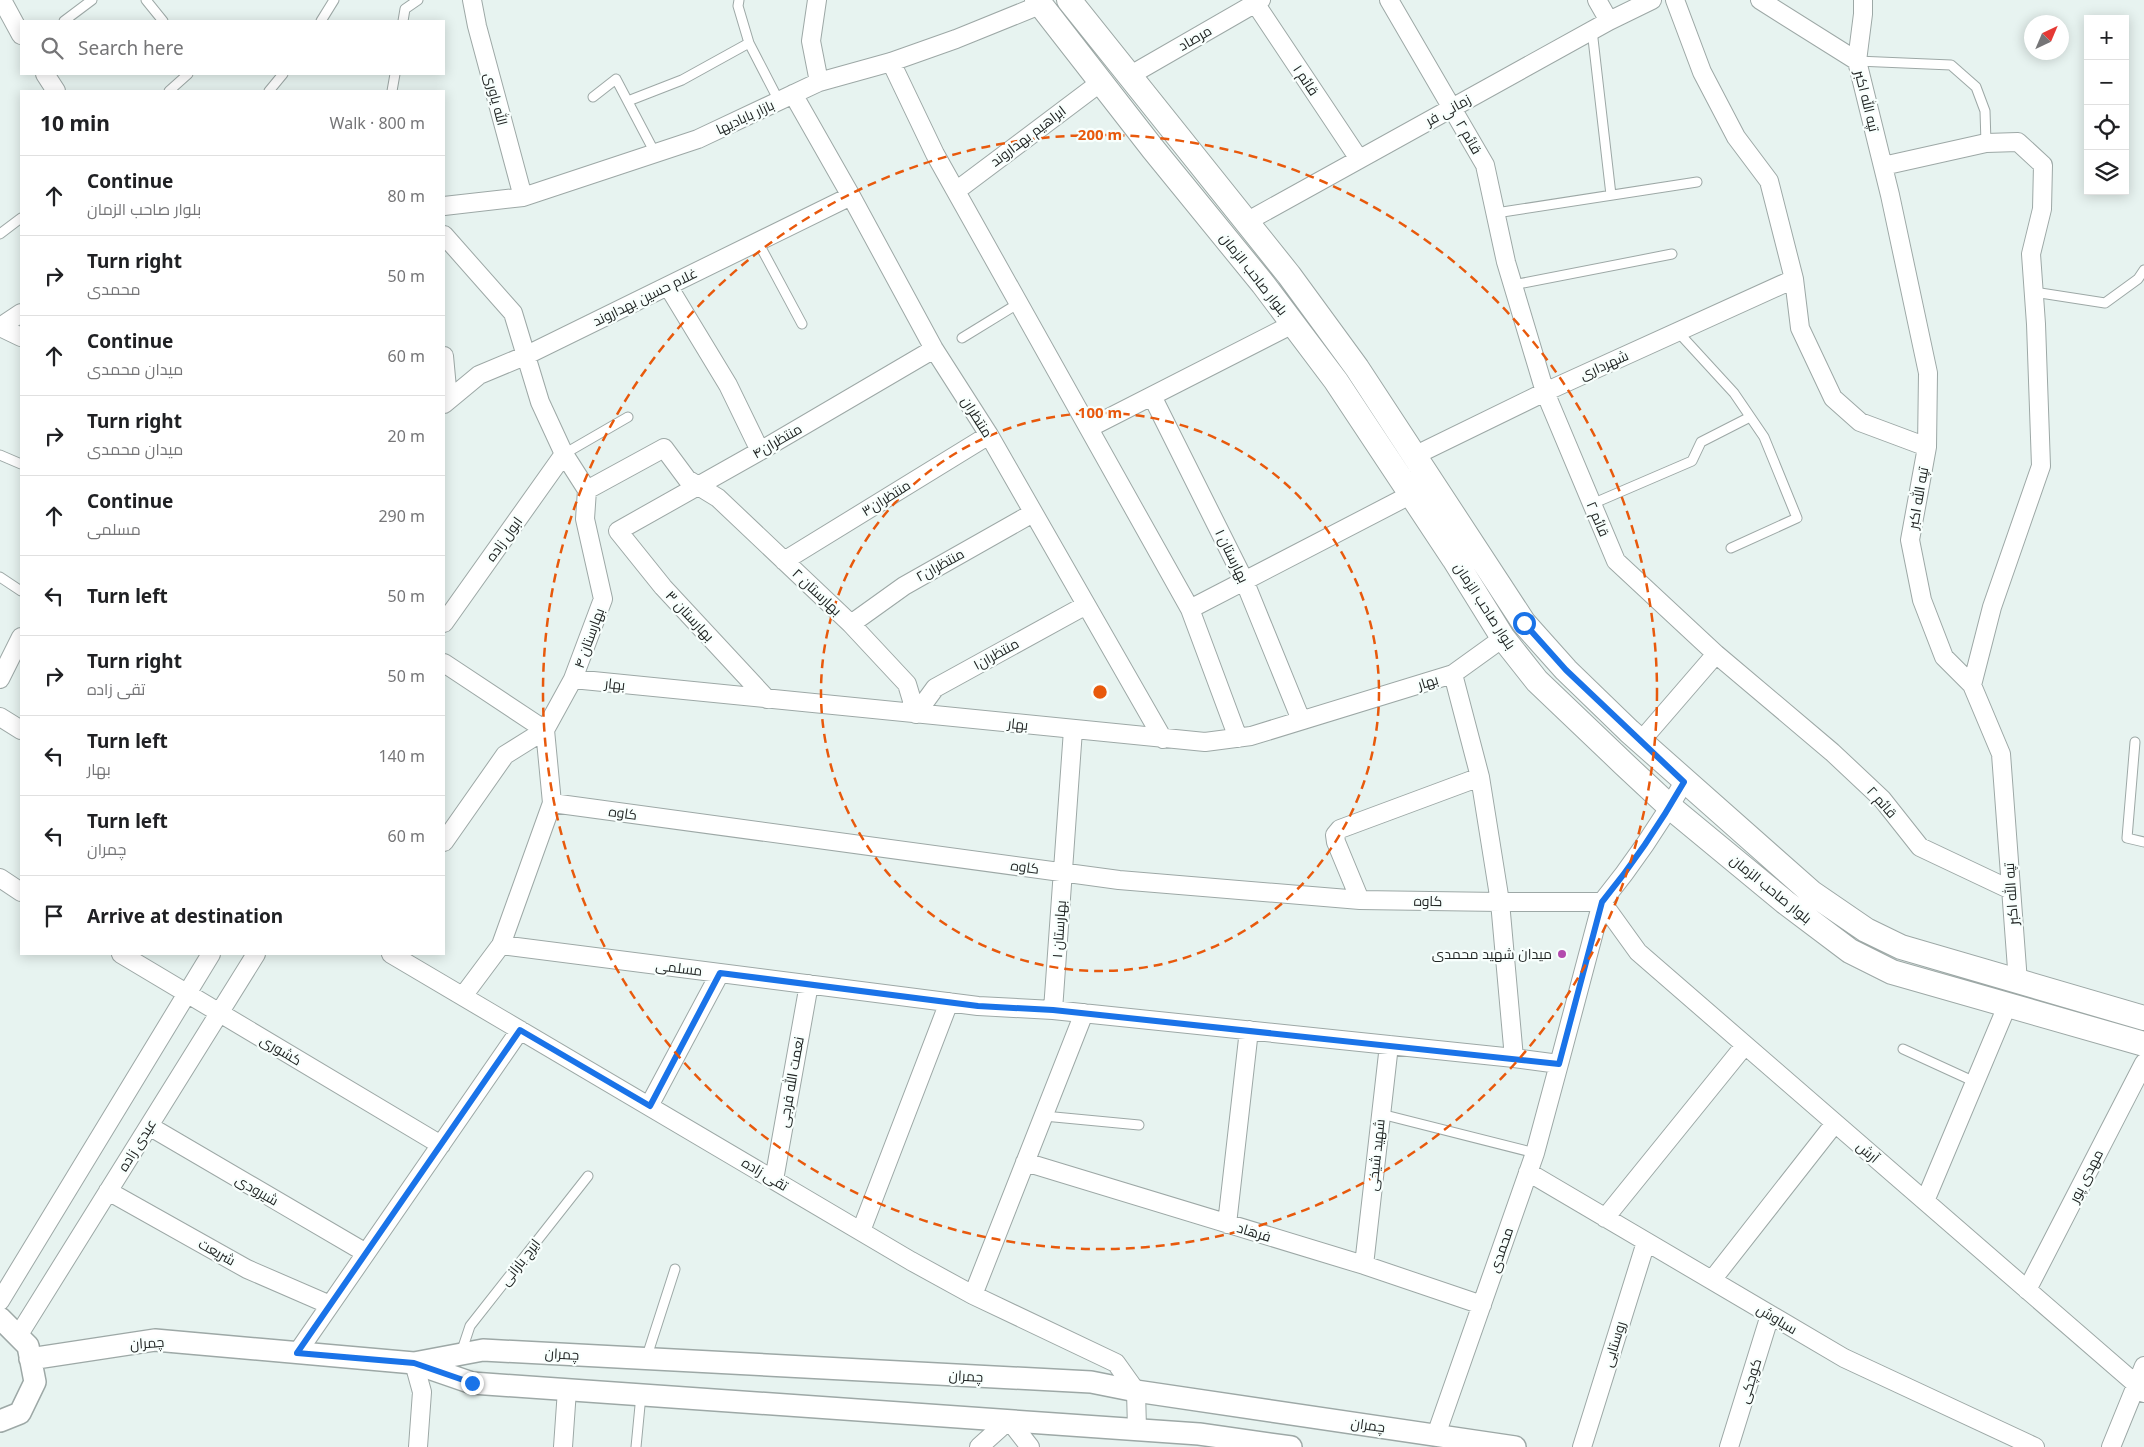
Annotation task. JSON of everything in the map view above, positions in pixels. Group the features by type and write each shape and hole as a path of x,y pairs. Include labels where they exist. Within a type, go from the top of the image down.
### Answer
{"main road":[{"name":"بلوار صاحب الزمان","path":"1069,0 1289,275 1357,368 1416,455 1524,623 1566,670 1640,742 1812,894 1866,930 1901,947 2144,1018"},
{"name":"بلوار صاحب الزمان","path":"1041,2 1101,82 1336,381 1412,494 1503,638 1537,682 1670,807 1785,902 1850,951 1892,972 2144,1044"}],"street":[{"path":"2,0 20,33"},
{"name":"الله یاوری","path":"472,0 477,26 523,197"},
{"path":"817,0 811,41 819,82"},
{"name":"قائم ۲","path":"1389,0 1485,165 1513,285 1545,392 1616,561 1716,654 1832,752 1882,799 1920,847 2011,890"},
{"path":"1597,0 1609,20"},
{"name":"زمانی فر","path":"1246,222 1609,20 1652,0"},
{"path":"1675,0 1702,72 1736,137 1769,182 1794,279 1800,328 1833,398 1860,422 1927,446"},
{"path":"1760,0 1857,61"},
{"name":"تپه الله اکبر","path":"1863,0 1857,61 1883,166 1928,373 1927,446 1910,540 1922,600 1944,657 1972,685 2001,754 2018,982"},
{"name":"مرصاد","path":"1129,76 1257,1"},
{"name":"قائم ۱","path":"1257,1 1359,159"},
{"name":"بازار بابادیها","path":"445,206 523,197 698,139 819,82 891,62 956,39 1041,2"},
{"path":"891,62 935,154 1190,608 1238,738"},
{"path":"46,75 55,90"},
{"name":"ابراهیم بهداروند","path":"956,191 1101,82"},
{"name":"منتظران","path":"786,98 851,196 934,349 989,435 1163,738"},
{"path":"1883,166 1986,143 2018,142 2043,165 2042,209 2031,254 2041,466 1992,607 1972,685"},
{"name":"غلام حسین بهداروند","path":"446,402 479,375 527,355 851,196"},
{"path":"445,236 513,313 540,402 564,454 587,490"},
{"name":"شهرداری","path":"1416,455 1545,392 1794,279"},
{"path":"668,286 728,385 760,451"},
{"path":"0,327 20,314"},
{"path":"1090,428 1293,324"},
{"path":"0,327 20,337"},
{"name":"منتظران۴","path":"618,530 760,451 934,349"},
{"path":"445,384 446,402"},
{"name":"بهارستان ۱","path":"1152,396 1244,580 1301,720"},
{"name":"منتظران۳","path":"784,561 989,435"},
{"name":"بهارستان ۲","path":"587,490 664,448 688,479 718,498 851,624 908,684 916,714"},
{"name":"ابول زاده","path":"445,622 564,454"},
{"name":"بهارستان ۴","path":"545,730 573,679 603,599 585,519 587,490"},
{"path":"1190,608 1412,494"},
{"name":"منتظران۲","path":"851,624 904,586 1033,513"},
{"name":"بهارستان ۳","path":"618,530 664,587 767,699"},
{"name":"منتظران۱","path":"916,714 935,688 1086,605"},
{"name":"بهار","path":"573,679 1205,742 1251,736 1453,674 1503,638"},
{"path":"0,679 20,639"},
{"path":"1640,742 1716,654"},
{"path":"445,665 545,730"},
{"path":"1453,674 1480,777 1500,902 1514,1058"},
{"path":"0,717 20,729"},
{"path":"463,996 501,945 552,803 545,730"},
{"path":"445,841 505,755 545,730"},
{"name":"بهارستان ۱","path":"1053,1010 1073,730"},
{"path":"1360,900 1336,842 1335,835 1340,829 1480,777"},
{"path":"1602,902 1619,881 1670,807 1684,782"},
{"name":"کاوه","path":"552,803 1119,880 1360,900 1602,902"},
{"path":"0,878 20,891"},
{"name":"آرش","path":"1602,902 1638,952 2140,1389"},
{"name":"محمدی","path":"1436,1435 1534,1153 1602,902"},
{"name":"مسلمی","path":"501,945 978,1006 1084,1013 1559,1064"},
{"name":"کشوری","path":"123,955 441,1145"},
{"path":"0,1301 210,955"},
{"name":"عیدی زاده","path":"18,1336 255,955"},
{"name":"تقی زاده","path":"393,955 861,1232 973,1294 1116,1363 1136,1391"},
{"path":"650,1106 720,973"},
{"name":"نعمت الله فرجی","path":"774,1180 809,984"},
{"path":"861,1232 949,1002"},
{"path":"1925,1201 2007,1006"},
{"path":"973,1294 1084,1013"},
{"path":"297,1353 520,1030"},
{"path":"1228,1224 1249,1030"},
{"name":"شهید شیخی","path":"1364,1265 1389,1045"},
{"path":"1605,1218 1745,1045"},
{"name":"مهدی پور","path":"2027,1290 2144,1063"},
{"path":"1712,1280 1835,1123"},
{"name":"شیرودی","path":"148,1126 366,1253"},
{"name":"فرهاد","path":"1026,1162 1364,1265 1482,1305"},
{"name":"سیاوش","path":"1528,1172 1844,1358 2035,1447"},
{"name":"شریعت","path":"108,1191 247,1269 330,1306"},
{"name":"روستایی","path":"1582,1447 1646,1242"},
{"name":"کوچکی","path":"1729,1447 1770,1315"},
{"path":"0,1318 28,1346 35,1382 20,1413 0,1421"},
{"name":"چمران","path":"30,1359 155,1340 414,1363 472,1383 1199,1434 1291,1447"},
{"name":"چمران","path":"414,1363 483,1350 1091,1382 1136,1391 1515,1447"},
{"path":"414,1363 422,1392 418,1447"},
{"path":"2111,1447 2140,1389 2144,1366"},
{"path":"563,1447 567,1390"},
{"path":"1136,1391 1137,1430"},
{"path":"979,1447 1008,1420 1030,1447"}],"lane":[{"path":"65,20 92,0"},
{"path":"146,0 162,20"},
{"path":"322,20 334,0"},
{"path":"403,20 405,9 418,0"},
{"path":"739,0 738,6 749,43 786,98"},
{"path":"1592,30 1610,195"},
{"path":"628,101 682,80 749,43"},
{"path":"1857,61 1950,65 1976,87 1985,111 1986,143"},
{"path":"169,90 187,75"},
{"path":"270,90 282,75"},
{"path":"392,90 395,75"},
{"path":"593,97 616,78 655,153"},
{"path":"1496,213 1697,182"},
{"path":"0,234 20,219"},
{"path":"758,242 802,324"},
{"path":"1513,285 1672,254"},
{"path":"2034,292 2105,303 2138,279 2144,270"},
{"path":"962,338 1019,303"},
{"path":"1678,332 1734,393 1764,437 1797,518 1731,548"},
{"path":"564,454 628,417"},
{"path":"1592,504 1692,461 1701,442 1750,417"},
{"path":"0,455 20,464"},
{"path":"0,577 20,590"},
{"path":"2135,742 2127,838 2144,842"},
{"path":"1903,1049 1975,1082"},
{"path":"1381,1114 1534,1153"},
{"path":"1044,1116 1138,1126"},
{"name":"ایرج بارانی","path":"460,1354 470,1326 588,1176"},
{"path":"646,1358 675,1269"},
{"path":"636,1447 641,1394"}],"place":[{"name":"میدان شهید محمدی","path":"1562,954"}],"route":[{"path":"472,1383 414,1363 297,1353 520,1030 650,1106 720,973 978,1006 1053,1010 1559,1064 1602,902 1619,881 1670,807 1684,782 1629,732 1566,670 1524,623"}]}
